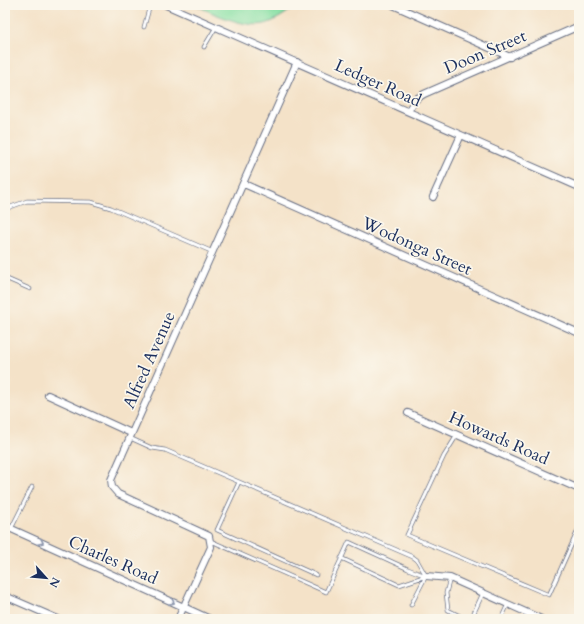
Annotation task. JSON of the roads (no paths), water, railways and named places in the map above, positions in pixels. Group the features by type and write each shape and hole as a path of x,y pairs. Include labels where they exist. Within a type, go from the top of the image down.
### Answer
{"street":[{"name":"Ledger Road","path":"166,5 579,187"},
{"path":"393,5 510,57"},
{"name":"Doon Street","path":"408,111 416,99 424,94 579,26"},
{"name":"Alfred Avenue","path":"211,541 208,536 118,494 112,487 112,480 130,435 244,184 297,62"},
{"path":"433,197 461,135"},
{"name":"Wodonga Street","path":"244,184 579,333"},
{"path":"48,395 130,435"},
{"name":"Howards Road","path":"408,413 579,489"},
{"name":"Charles Road","path":"8,527 210,619"},
{"path":"178,619 211,547 211,541"},
{"path":"426,576 450,578 541,619"},
{"path":"5,596 58,619"}],"lane":[{"path":"144,27 150,5"},
{"path":"204,47 216,27"},
{"path":"5,209 27,201 92,202 111,208 213,252"},
{"path":"5,278 30,289"},
{"path":"130,435 152,448 165,450 413,557 417,560 426,576"},
{"path":"457,435 444,456 407,535 549,595 579,528"},
{"path":"239,482 217,530 316,575"},
{"path":"8,527 32,487"},
{"path":"211,541 326,592 349,542 426,576"},
{"path":"341,558 399,585 426,576"},
{"path":"411,605 426,576"},
{"path":"450,578 446,593 448,610 466,619"},
{"path":"471,619 483,593"},
{"path":"501,619 508,604"}]}
